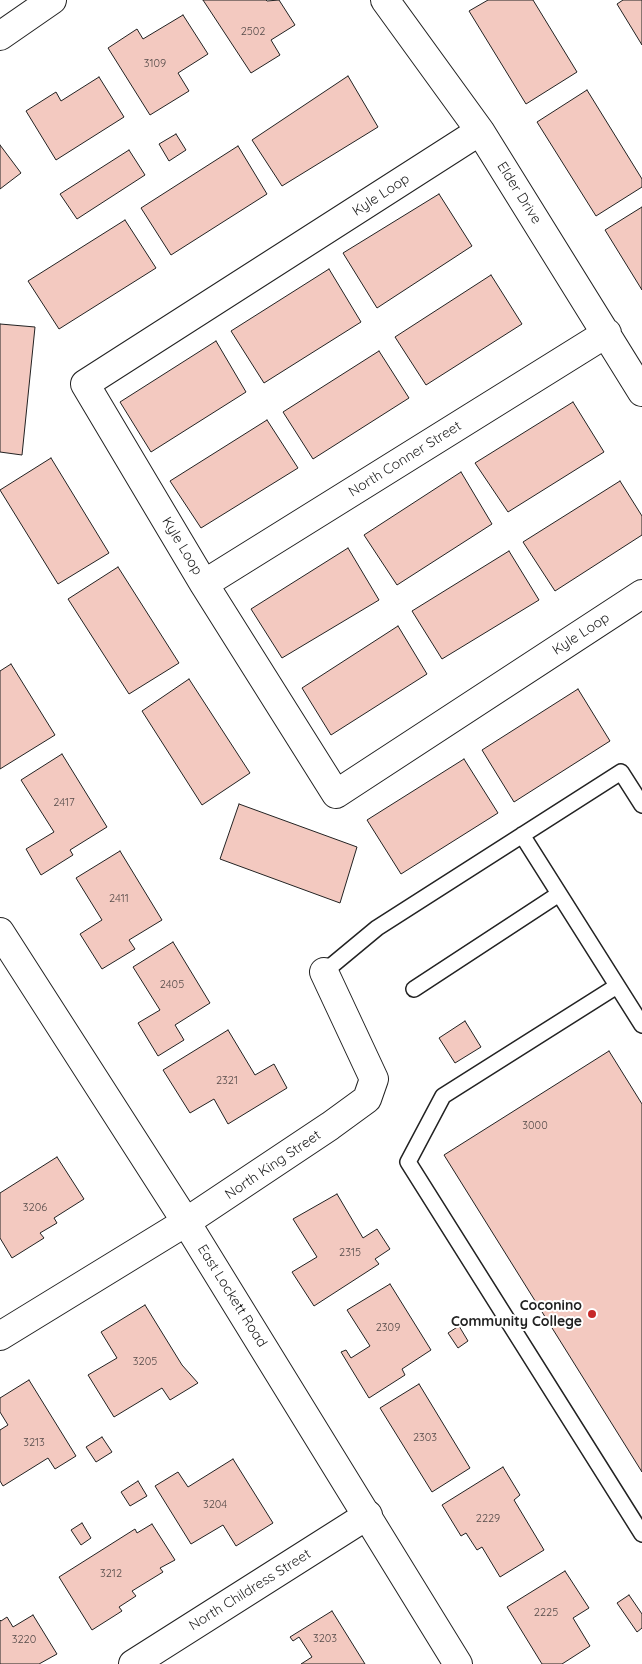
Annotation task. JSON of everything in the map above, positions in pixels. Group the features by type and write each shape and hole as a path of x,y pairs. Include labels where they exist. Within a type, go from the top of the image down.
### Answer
{"street":[{"path":"0,36 52,0"},
{"name":"Elder Drive","path":"385,0 480,131 642,392"},
{"name":"Kyle Loop","path":"480,131 85,384 204,584 336,794 642,594"},
{"name":"North Conner Street","path":"204,584 607,333"},
{"name":"East Lockett Road","path":"0,932 186,1222 458,1664"},
{"name":"North King Street","path":"0,1336 186,1222 330,1126 367,1099 374,1079 324,972"},
{"name":"North Childress Street","path":"133,1664 368,1515"}],"lane":[{"name":"North King Street","path":"324,972 377,928 621,772 642,805"},
{"path":"522,835 642,1025"},
{"path":"414,989 559,894"},
{"path":"617,986 443,1096 408,1162 642,1534"}],"building":[{"path":"203,0 279,0 295,25 271,40 280,55 251,73"},
{"path":"488,0 533,0 577,72 526,104 469,11"},
{"path":"623,0 642,0 642,45 617,4"},
{"path":"183,15 208,54 178,73 189,91 150,115 108,48 137,29 143,39"},
{"path":"348,76 378,127 282,186 252,140"},
{"path":"99,77 124,117 56,160 26,111 56,92 61,101"},
{"path":"587,90 642,179 642,187 596,216 537,122"},
{"path":"176,134 186,150 169,161 159,144"},
{"path":"0,145 21,173 0,189"},
{"path":"238,146 267,194 171,255 141,208"},
{"path":"129,150 145,175 77,219 60,194"},
{"path":"439,194 472,246 377,308 343,253"},
{"path":"642,207 642,290 605,230"},
{"path":"125,220 156,268 59,329 28,281"},
{"path":"329,269 361,322 264,383 231,331"},
{"path":"491,275 522,324 426,385 395,337"},
{"path":"0,324 35,327 22,455 0,452"},
{"path":"216,341 246,392 151,452 120,402"},
{"path":"379,351 409,398 313,459 283,412"},
{"path":"573,402 604,452 508,512 475,463"},
{"path":"267,420 298,468 201,528 170,481"},
{"path":"51,458 109,553 58,584 0,490"},
{"path":"461,472 492,524 397,585 364,535"},
{"path":"620,481 642,516 642,535 555,591 523,542"},
{"path":"348,548 379,600 282,658 251,609"},
{"path":"509,551 539,600 442,659 412,611"},
{"path":"118,567 179,663 129,694 68,599"},
{"path":"398,626 427,674 331,735 302,688"},
{"path":"11,664 55,735 0,769 0,671"},
{"path":"189,679 250,773 202,805 142,711"},
{"path":"578,689 610,741 514,802 482,750"},
{"path":"62,754 107,827 70,850 73,855 41,875 26,849 54,832 21,780"},
{"path":"464,759 498,813 401,874 367,820"},
{"path":"239,804 357,847 340,903 220,859"},
{"path":"120,851 162,920 129,940 135,949 102,969 80,934 102,920 76,878"},
{"path":"173,942 210,1003 175,1025 184,1040 158,1056 138,1023 160,1010 133,967"},
{"path":"465,1021 481,1047 455,1063 439,1038"},
{"path":"228,1030 255,1075 274,1064 287,1088 228,1124 214,1099 190,1113 163,1070"},
{"name":"Coconino Community College","path":"609,1051 642,1104 642,1472 444,1155"},
{"path":"57,1157 84,1199 54,1218 57,1223 40,1233 44,1238 12,1258 0,1238 0,1193"},
{"path":"337,1194 363,1238 377,1229 390,1249 375,1259 379,1264 314,1306 292,1272 317,1257 293,1219"},
{"path":"390,1284 431,1350 402,1369 405,1375 369,1398 341,1352 346,1350 351,1358 370,1346 347,1310"},
{"path":"145,1305 182,1365 198,1383 170,1400 162,1388 114,1417 88,1375 117,1358 101,1332"},
{"path":"459,1326 468,1341 458,1348 448,1333"},
{"path":"29,1380 76,1456 55,1469 48,1458 3,1486 0,1481 0,1430 8,1425 0,1412 0,1398"},
{"path":"419,1384 470,1468 432,1492 380,1408"},
{"path":"102,1437 112,1452 96,1462 86,1447"},
{"path":"233,1459 273,1523 236,1546 223,1525 191,1544 155,1486 178,1472 188,1487"},
{"path":"503,1467 520,1495 514,1500 544,1550 500,1577 482,1547 477,1550 466,1533 461,1536 442,1505"},
{"path":"138,1481 147,1496 130,1506 121,1492"},
{"path":"82,1523 91,1538 81,1545 71,1530"},
{"path":"152,1524 175,1560 160,1568 163,1572 132,1591 136,1596 119,1607 122,1611 92,1630 59,1577 135,1529 137,1533"},
{"path":"565,1571 589,1608 573,1618 590,1646 562,1664 542,1664 507,1607"},
{"path":"629,1595 642,1614 642,1628 637,1632 617,1603"},
{"path":"332,1611 365,1664 301,1664 312,1657 299,1637 293,1641 290,1637"},
{"path":"33,1615 57,1654 39,1664 0,1664 0,1620 7,1617 13,1627"}],"place":[{"name":"Coconino Community College","path":"592,1314"}]}
